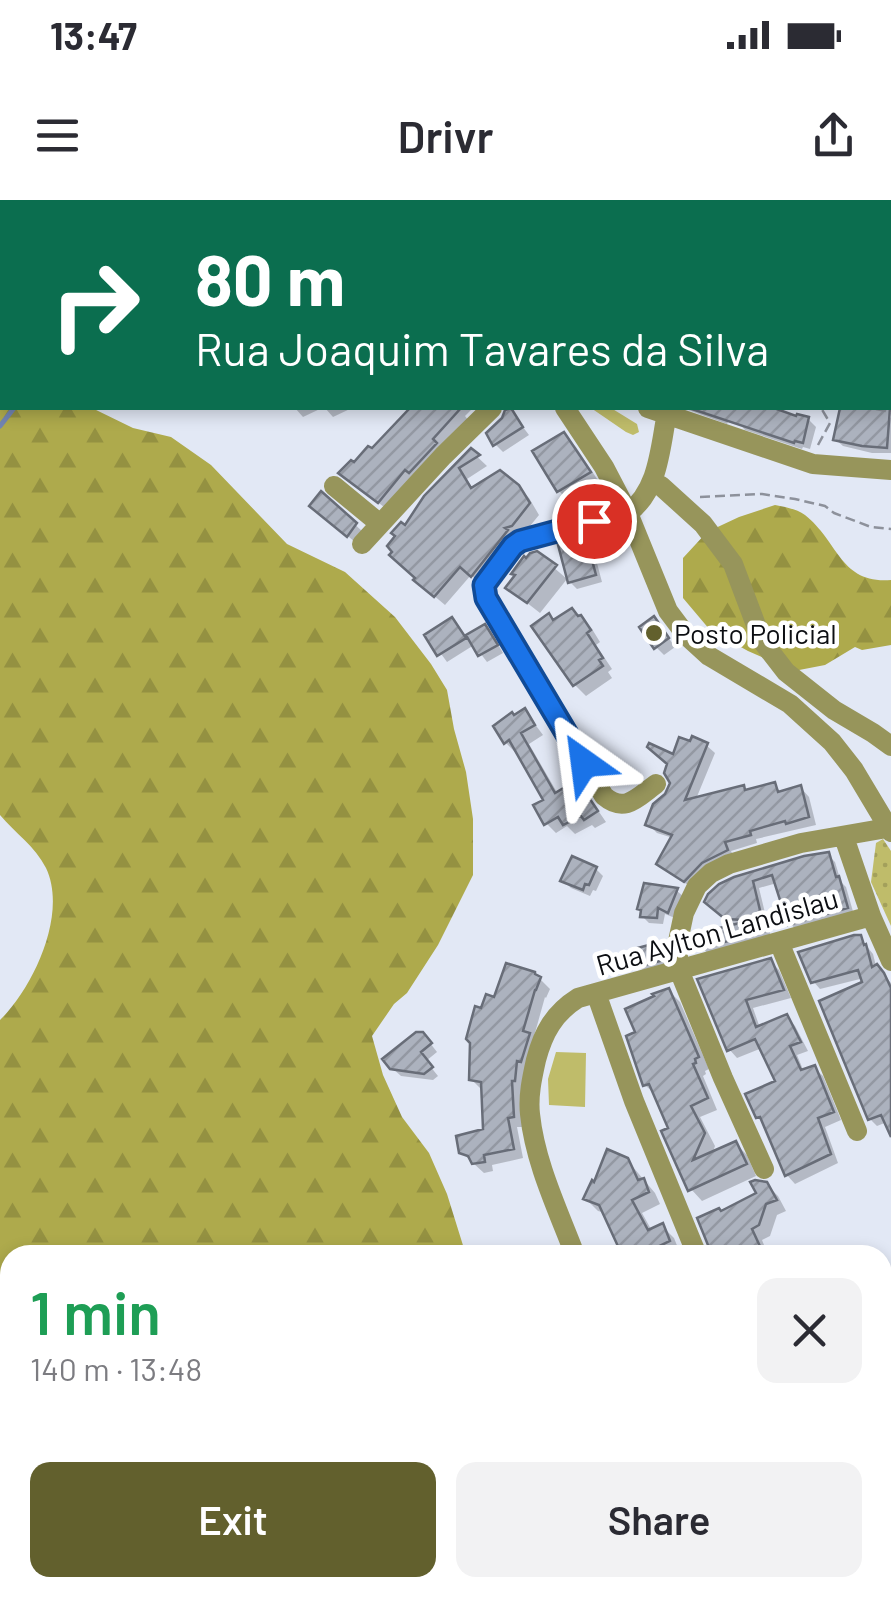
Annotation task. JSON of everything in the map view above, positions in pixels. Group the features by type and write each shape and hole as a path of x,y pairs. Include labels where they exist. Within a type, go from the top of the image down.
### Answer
{"street":[{"path":"362,544 490,410"},
{"path":"566,410 628,512 668,611 686,635 709,656 790,704 832,742 854,770 889,830 801,843 728,864 710,873 697,886 684,913 677,946 679,970 764,1169"},
{"path":"656,784 626,803 618,804 604,796 486,598 484,585 513,546 628,512 639,505 653,482 658,410 813,464 891,470"},
{"path":"653,482 704,524 733,564 762,641 786,672 834,710 891,746"},
{"path":"334,486 379,524"},
{"path":"844,836 891,961"},
{"name":"Rua Aylton Landislau","path":"587,996 871,916"},
{"path":"778,942 857,1132"},
{"path":"572,1245 540,1159 529,1112 539,1049 552,1020 563,1008 587,996 693,1245"}],"path":[{"path":"813,464 818,444 830,424 822,410"},
{"path":"677,502 715,494 762,494 825,506 871,527 891,529"}],"green space":[{"path":"0,410 96,410 133,428 171,437 211,465 287,544 345,572 395,617 447,690 473,819 473,875 438,945 407,993 394,1004 372,1036 383,1075 402,1117 429,1153 447,1194 463,1245 0,1245 0,1020 35,970 53,907 46,868 31,846 0,815"},
{"path":"775,505 805,515 850,568 874,579 891,580 891,645 862,650 855,647 825,665 794,671 710,630 683,598 683,558 707,532"}],"shaded area":[{"path":"594,410 614,410 637,424 639,432 626,432"},
{"path":"883,839 891,851 891,926 871,882 876,843"},
{"path":"556,1052 586,1053 585,1107 549,1105 548,1079"}],"building":[{"path":"408,410 459,410 433,439 437,443 409,473 405,470 378,503 338,473 368,446 372,448"},
{"path":"505,410 512,410 523,427 493,446 486,433"},
{"path":"695,410 780,410 809,417 803,443"},
{"path":"840,410 890,410 887,448 833,440"},
{"path":"564,432 591,472 557,492 532,451"},
{"path":"471,448 480,455 459,468 471,488 500,470 519,485 530,503 512,526 505,528 508,530 471,577 460,567 434,597 389,555 392,552 387,546 395,536 391,533 401,522 405,525 424,496"},
{"path":"321,491 357,523 347,537 309,506"},
{"path":"586,538 596,575 568,583 558,545"},
{"path":"537,551 557,565 527,603 505,588 524,556"},
{"path":"572,608 591,630 587,633 603,658 599,660 603,666 573,686 531,626 549,613 553,620"},
{"name":"Posto Policial","path":"654,616 669,638 654,649 639,627"},
{"path":"452,617 466,638 437,656 424,635"},
{"path":"485,624 498,645 478,656 466,635"},
{"path":"525,708 535,725 521,733 555,793 577,780 598,811 584,820 581,816 563,825 558,817 544,825 533,805 543,800 509,740 504,744 493,726"},
{"path":"692,736 708,743 685,800 744,785 745,790 775,782 778,792 801,785 809,817 750,831 751,835 725,842 728,850 702,863 684,882 656,864 672,835 645,825 653,804 665,794 670,783 664,773 667,764 647,747 649,743 673,754 679,737 690,741"},
{"path":"829,852 848,908 788,925 772,875 753,881 765,931 699,949 695,934 744,922 725,919 704,902 719,884 804,856"},
{"path":"572,856 597,867 583,890 560,881"},
{"path":"644,883 678,888 668,913 658,908 657,918 640,917 641,910 637,909"},
{"path":"861,935 872,967 877,964 891,988 891,1137 881,1115 868,1120 819,1001 862,982 858,970 811,983 798,952"},
{"path":"664,941 664,960 637,967 634,949"},
{"path":"771,958 784,990 746,1000 756,1027 787,1014 801,1042 790,1046 801,1070 815,1065 834,1112 818,1118 831,1154 785,1176 760,1117 756,1118 745,1094 775,1081 755,1039 727,1051 697,979"},
{"path":"506,963 541,977 523,1031 530,1033 512,1081 514,1117 508,1118 514,1149 484,1155 485,1162 472,1164 468,1156 459,1153 456,1136 483,1129 481,1082 469,1080 470,1043 466,1039 475,1006 481,1008 486,994 494,997"},
{"path":"669,988 699,1057 693,1064 708,1098 691,1106 705,1133 693,1160 736,1141 747,1164 688,1191 661,1131 668,1128 649,1084 643,1086 626,1036 635,1032 625,1009"},
{"path":"416,1032 423,1032 432,1043 421,1052 433,1067 424,1074 390,1069 382,1059"},
{"path":"607,1149 628,1158 638,1180 644,1178 649,1192 632,1200 648,1230 663,1223 670,1241 662,1245 617,1245 599,1205 583,1199"},
{"path":"750,1182 767,1182 777,1200 766,1204 759,1225 752,1229 759,1245 708,1245 697,1218 756,1193"}],"waterway":[{"path":"0,426 12,410"}],"place":[{"name":"Posto Policial","path":"654,633"}],"route":[{"path":"584,763 486,598 484,585 520,541 594,521"}]}
